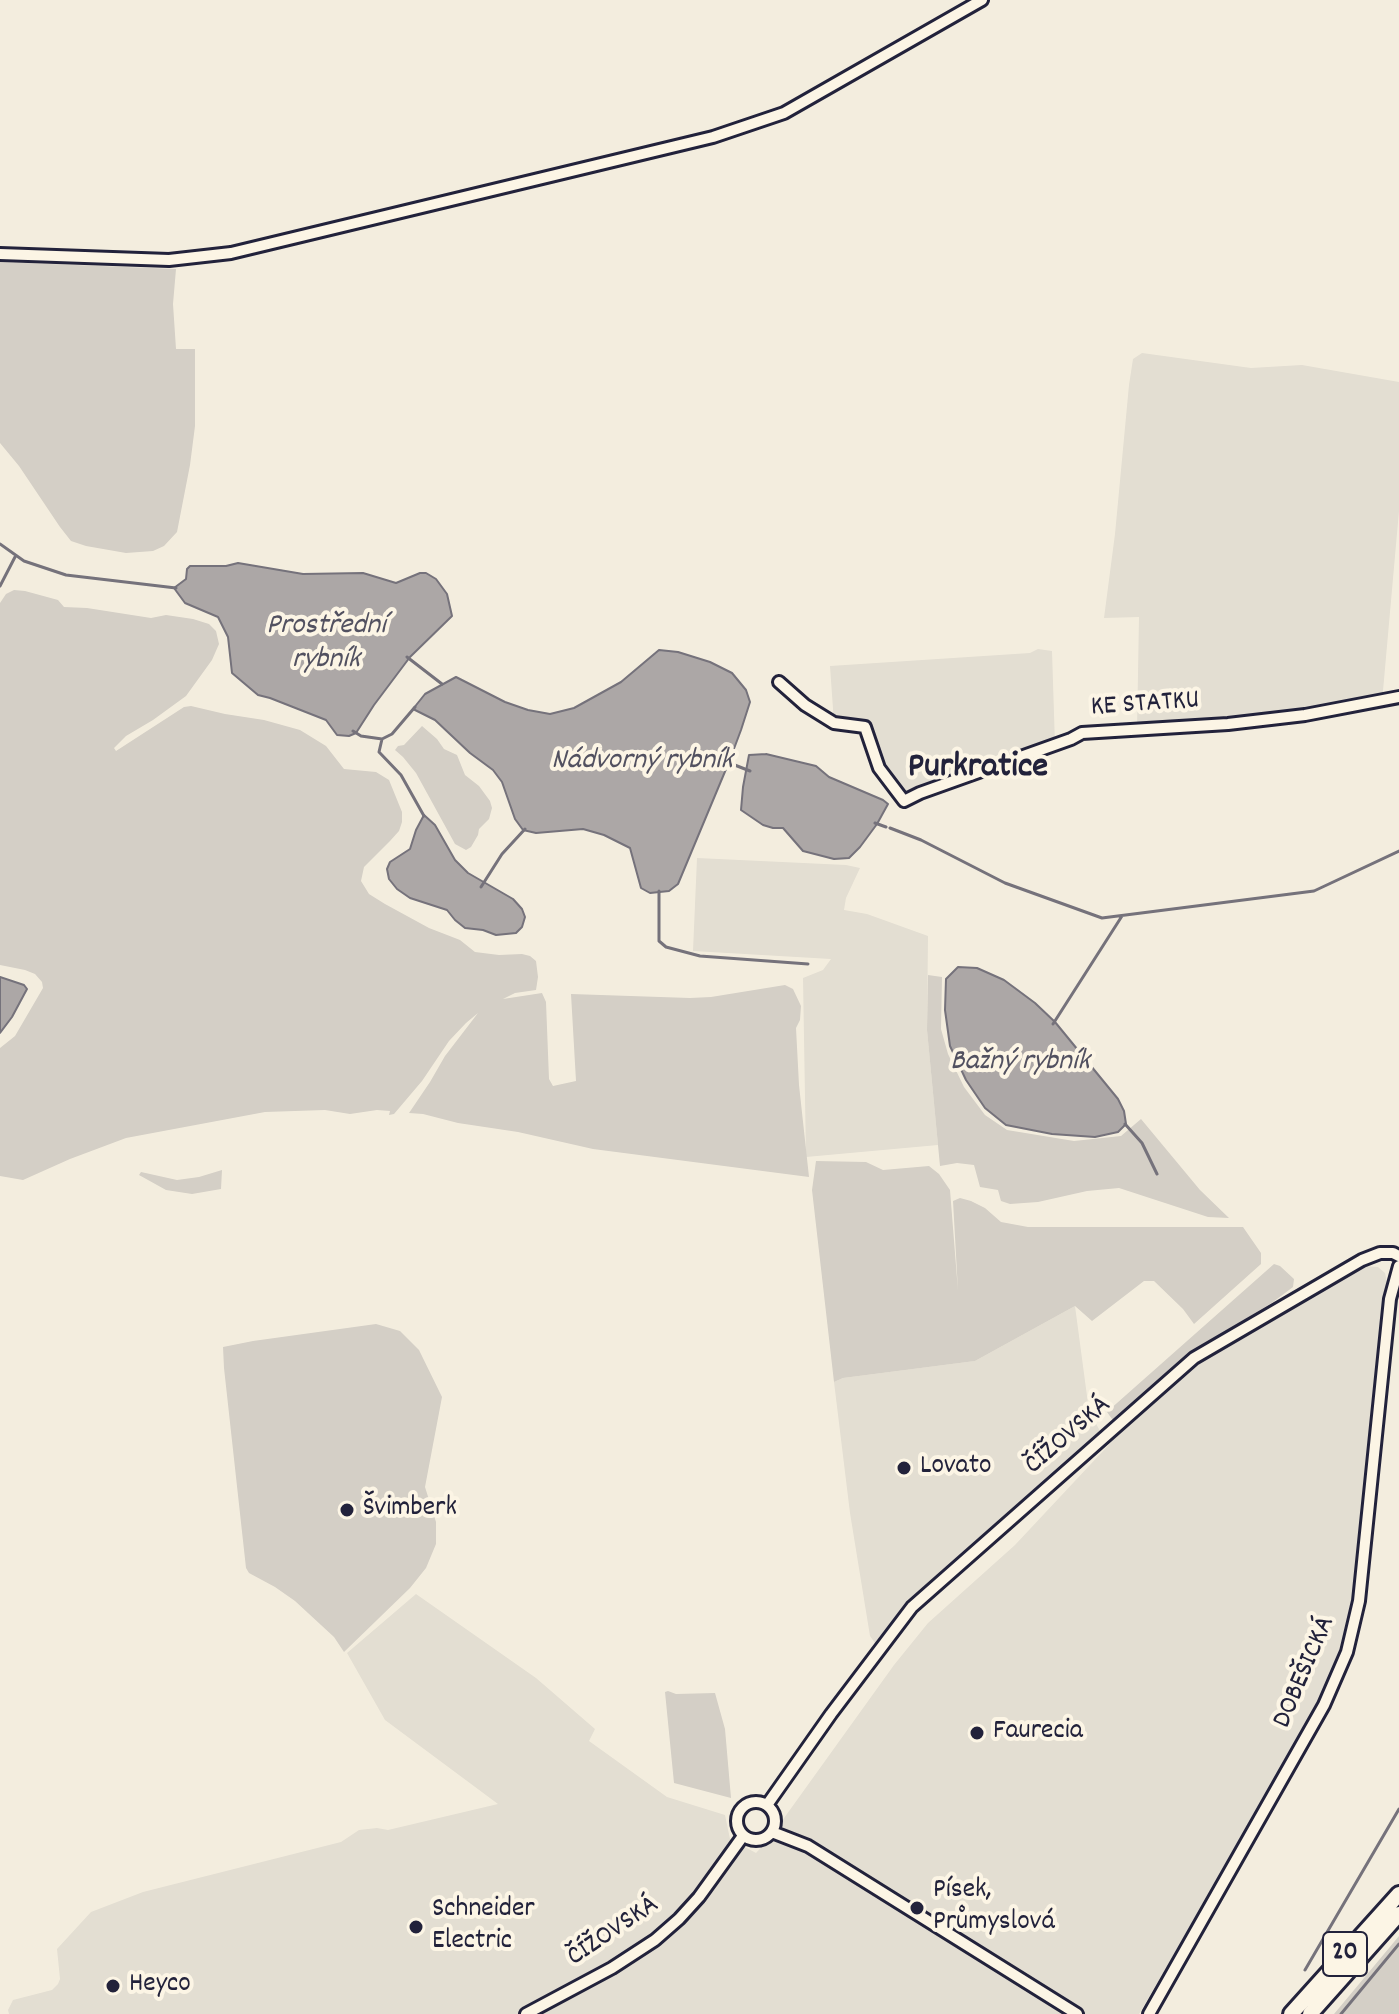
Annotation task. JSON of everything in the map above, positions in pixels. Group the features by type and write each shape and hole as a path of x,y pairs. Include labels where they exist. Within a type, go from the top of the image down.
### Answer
{"highway":[{"name":"20","path":"1291,2014 1399,1894"},
{"name":"20","path":"1310,2014 1399,1914"}],"street":[{"path":"0,254 169,260 231,253 713,137 784,113 982,0"},
{"name":"KE STATKU","path":"779,682 805,705 834,723 865,727 879,768 904,801 1082,733 1228,724 1305,715 1399,697"},
{"name":"ČÍŽOVSKÁ","path":"526,2014 612,1968 655,1940 679,1919 699,1897 743,1836 737,1823 741,1809 751,1803 767,1805 912,1607 1194,1358 1371,1256 1387,1252 1399,1256"},
{"name":"DOBEŠICKÁ","path":"1149,2014 1318,1717 1347,1652 1359,1601 1390,1299 1399,1266"},
{"path":"743,1836 759,1840 772,1832 774,1815 767,1805"},
{"path":"772,1832 808,1846 1077,2014"}],"shaded area":[{"path":"0,262 176,269 173,304 176,349 195,349 195,426 177,532 164,546 153,551 126,553 71,541 0,443"},
{"path":"1142,353 1251,368 1302,365 1399,382 1399,511 1382,702 1137,730 1139,617 1104,618 1129,385 1133,359"},
{"path":"14,590 58,600 64,607 151,618 166,615 193,619 209,624 216,631 219,644 212,660 186,696 126,736 114,748 116,751 184,707 191,706 300,730 326,746 344,769 376,772 389,780 402,812 402,822 399,831 364,867 361,881 369,894 385,904 429,928 460,940 475,952 522,954 536,961 536,990 515,993 503,999 542,993 546,1002 549,1079 553,1086 576,1081 571,994 690,998 785,985 793,989 801,1006 796,1028 809,1177 593,1149 409,1113 445,1056 478,1013 449,1041 422,1081 394,1114 377,1110 350,1114 325,1110 265,1112 126,1138 23,1180 0,1176 0,1048 15,1036 43,988 35,974 0,965 0,603 6,594"},
{"path":"1038,649 1052,651 1055,745 904,801 896,793 865,734 834,723 830,666 1030,653"},
{"path":"422,726 444,749 457,755 465,775 479,786 490,801 489,819 466,850 455,844 416,773 395,750"},
{"path":"697,858 860,868 846,898 844,910 867,914 928,936 927,1030 938,1145 806,1157 803,978 823,970 831,959 693,951"},
{"path":"928,975 942,977 941,1029 948,1054 964,1087 985,1115 1007,1130 1074,1141 1121,1136 1141,1119 1200,1190 1229,1218 1208,1217 1119,1188 1010,1204 1001,1201 998,1190 980,1187 974,1165 957,1163 940,1166 927,1030"},
{"path":"816,1161 866,1162 883,1170 929,1166 939,1174 950,1190 958,1291 953,1201 960,1198 985,1208 1001,1222 1028,1227 1243,1227 1261,1253 1261,1264 1194,1324 1154,1281 1144,1281 1092,1321 1075,1306 975,1361 843,1378 834,1382 812,1190"},
{"path":"222,1170 221,1189 192,1194 166,1190 139,1175 141,1172 177,1180"},
{"path":"1274,1264 1294,1279 1293,1287 1187,1355 1112,1419 1107,1412"},
{"path":"1364,1266 1378,1267 1385,1273 1387,1283 1355,1601 1343,1650 1292,1751 1139,2014 9,2014 13,2000 52,1990 58,1984 57,1949 91,1912 143,1892 341,1842 359,1830 388,1830 498,1804 385,1720 347,1653 416,1594 536,1678 595,1729 589,1741 667,1797 725,1815 730,1839 756,1853 928,1623 1015,1545 1118,1435 1198,1364"},
{"path":"1075,1306 1089,1411 1100,1431 908,1600 875,1643 870,1636 850,1513 834,1382 843,1378 975,1361"},
{"path":"376,1324 400,1331 419,1350 442,1397 425,1487 436,1522 436,1544 426,1568 410,1588 344,1652 334,1637 295,1601 249,1573 246,1568 223,1347"},
{"path":"665,1692 676,1694 715,1693 725,1729 731,1798 674,1783"},
{"path":"1399,1936 1399,2014 1334,2014"}],"water":[{"name":"Prostřední rybník","path":"238,563 303,574 363,573 396,583 426,573 436,579 447,594 452,616 410,657 356,733 337,735 326,720 258,695 232,673 228,637 218,617 185,603 174,588 186,579 190,566"},
{"name":"Nádvorný rybník","path":"659,650 678,652 710,662 732,673 746,690 750,702 729,762 678,884 669,891 650,893 641,888 630,848 604,835 583,829 536,833 523,830 515,819 502,782 493,770 435,720 413,709 425,694 456,677 505,702 550,714 574,708 621,682"},
{"path":"766,754 816,766 829,777 888,804 877,824 849,858 834,859 803,851 783,828 763,825 741,810 749,755"},
{"path":"424,815 435,825 455,860 468,873 513,899 522,909 525,917 516,933 496,935 465,928 447,910 410,898 389,879 387,869 390,862 410,849"},
{"name":"Bažný rybník","path":"958,967 977,968 1004,980 1035,1003 1055,1022 1118,1099 1126,1124 1118,1132 1095,1137 1052,1134 1006,1125 985,1108 966,1080 950,1046 945,1010 946,979"},
{"path":"0,977 24,985 27,989 0,1033"}],"waterway":[{"path":"0,544 24,561 66,575 176,588"},
{"path":"0,586 15,557"},
{"path":"407,657 442,684"},
{"path":"353,731 361,736 382,739 392,734 415,707"},
{"path":"382,739 379,752 401,775 424,816"},
{"path":"727,762 750,771"},
{"path":"875,823 886,827"},
{"path":"890,828 921,840 1005,883 1102,918 1314,891 1399,851"},
{"path":"481,887 502,854 525,829"},
{"path":"659,891 659,941 666,947 700,956 808,964"},
{"path":"1053,1024 1122,916"},
{"path":"1125,1124 1142,1143 1157,1174"},
{"path":"1305,1970 1399,1809"},
{"path":"1341,2014 1399,1944"}],"place":[{"name":"Lovato","path":"904,1468"},
{"name":"Švimberk","path":"347,1510"},
{"name":"Faurecia","path":"977,1733"},
{"name":"Písek, Průmyslová","path":"917,1908"},
{"name":"Schneider Electric","path":"416,1927"},
{"name":"Heyco","path":"113,1986"}],"district":[{"name":"Purkratice","path":"978,770"}]}
